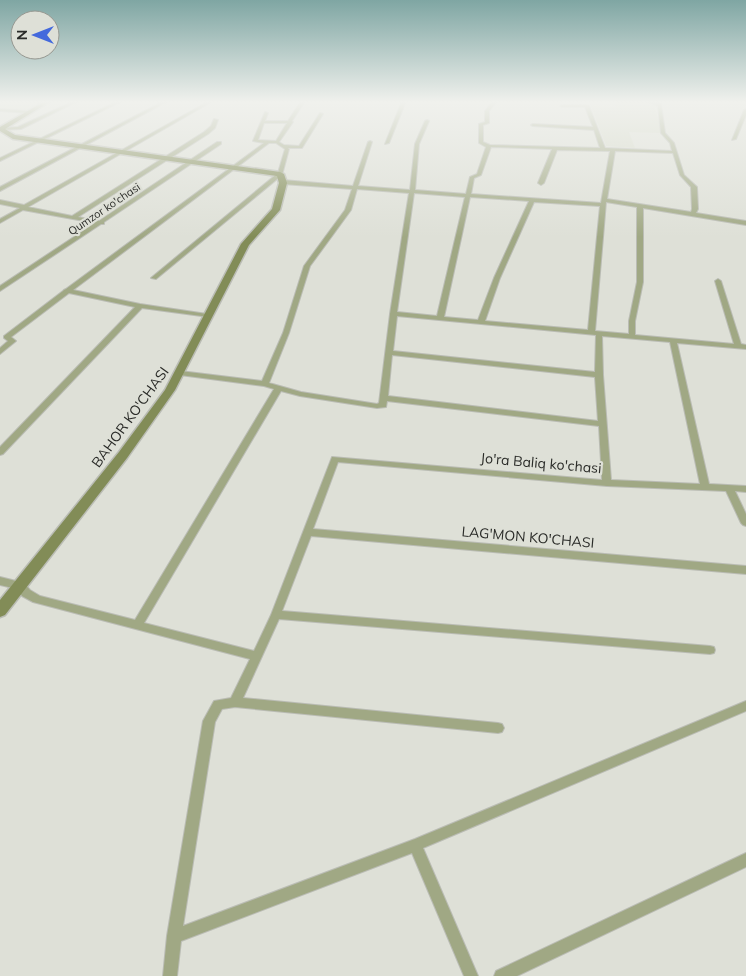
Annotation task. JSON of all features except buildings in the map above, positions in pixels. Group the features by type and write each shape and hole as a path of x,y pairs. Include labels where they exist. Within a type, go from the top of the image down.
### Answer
{"street":[{"path":"0,160 27,147"},
{"path":"76,147 233,168 281,178 354,187 532,200 603,202 640,206 746,224"},
{"path":"0,189 79,147"},
{"path":"0,221 130,147"},
{"path":"72,218 184,147"},
{"name":"Qumzor ko'chasi","path":"0,289 102,223 213,147"},
{"path":"0,352 13,341 6,336 262,147"},
{"path":"154,278 281,178 287,149 285,147"},
{"path":"265,384 286,333 307,266 345,216 368,147"},
{"path":"180,373 265,384 278,389 377,406 383,405 393,314 412,191 417,147"},
{"path":"440,318 472,177 479,175 489,147"},
{"path":"501,147 675,152"},
{"path":"673,147 677,165 682,175 694,187 695,209 693,215"},
{"path":"541,183 555,149"},
{"path":"591,332 603,202 613,150"},
{"name":"BAHOR KO'CHASI","path":"0,611 123,455 170,390 246,244 276,210 281,178"},
{"path":"481,322 497,278 532,200"},
{"path":"0,202 102,223"},
{"path":"632,336 632,321 640,282 640,206"},
{"path":"718,281 738,346"},
{"path":"66,291 140,306 207,316"},
{"path":"0,452 140,306"},
{"path":"393,314 746,347"},
{"path":"600,333 599,375 607,483"},
{"path":"674,340 705,488"},
{"path":"389,354 599,375"},
{"path":"138,624 278,389"},
{"path":"385,398 603,424"},
{"name":"Jo'ra Baliq ko'chasi","path":"307,532 335,459 607,483 746,488"},
{"path":"729,488 746,523"},
{"path":"235,702 276,615 307,532"},
{"name":"LAG'MON KO'CHASI","path":"307,532 746,570"},
{"path":"0,581 20,586 26,593 37,598 257,656"},
{"path":"276,615 710,650"},
{"path":"170,976 174,936 209,721 218,705 235,702 498,728"},
{"path":"174,936 415,845 746,706"},
{"path":"415,845 471,976"},
{"path":"501,976 746,860"}]}
